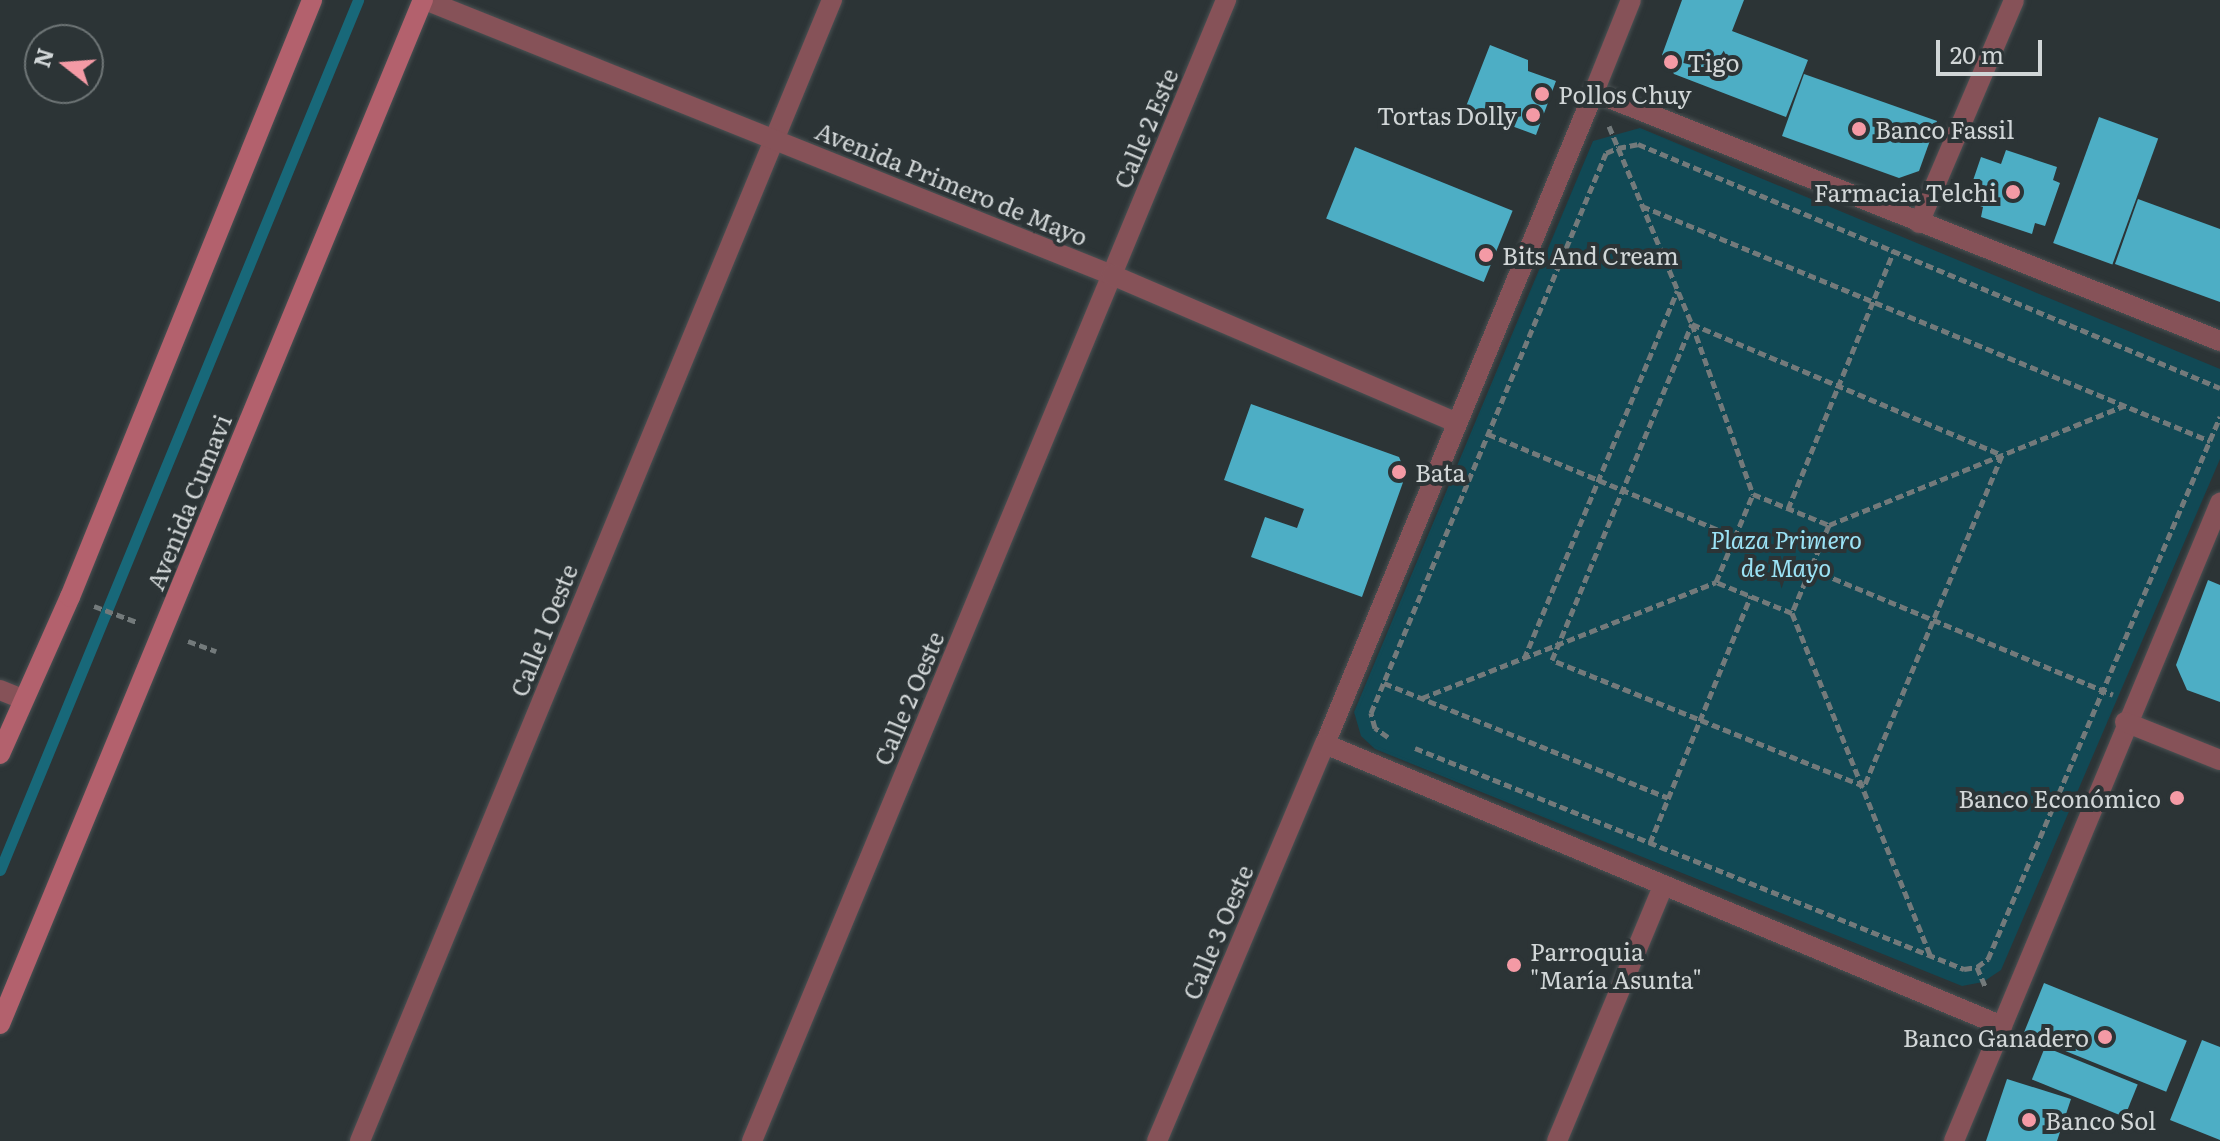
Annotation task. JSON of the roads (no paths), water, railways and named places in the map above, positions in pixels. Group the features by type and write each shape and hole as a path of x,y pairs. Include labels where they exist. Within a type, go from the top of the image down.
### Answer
{"main road":[{"path":"0,754 70,597 312,0"},
{"name":"Avenida Cumavi","path":"0,1024 424,0"}],"street":[{"name":"Avenida Primero de Mayo","path":"424,0 1112,275 1457,423"},
{"name":"Calle 1 Oeste","path":"360,1141 832,0"},
{"name":"Calle 2 Este","path":"1112,275 1226,0"},
{"path":"1631,0 1325,744 2002,1026"},
{"path":"1919,223 2014,0"},
{"path":"1594,92 2220,341"},
{"name":"Calle 2 Oeste","path":"752,1141 1112,275"},
{"path":"1954,1141 2125,722 2220,503"},
{"path":"0,690 22,699"},
{"path":"2125,722 2220,760"},
{"name":"Calle 3 Oeste","path":"1157,1141 1325,744"},
{"path":"1557,1141 1663,886"}],"waterway":[{"path":"0,870 358,0"}],"place":[{"name":"Tigo","path":"1671,62"},
{"name":"Pollos Chuy","path":"1542,94"},
{"name":"Tortas Dolly","path":"1533,115"},
{"name":"Banco Fassil","path":"1859,129"},
{"name":"Farmacia Telchi","path":"2013,192"},
{"name":"Bits And Cream","path":"1486,255"},
{"name":"Bata","path":"1399,472"},
{"name":"Banco Económico","path":"2177,798"},
{"name":"Parroquia \"María Asunta\"","path":"1514,965"},
{"name":"Banco Ganadero","path":"2105,1037"},
{"name":"Banco Sol","path":"2029,1120"}],"park label":[{"name":"Plaza Primero de Mayo","path":"1786,553"}]}
